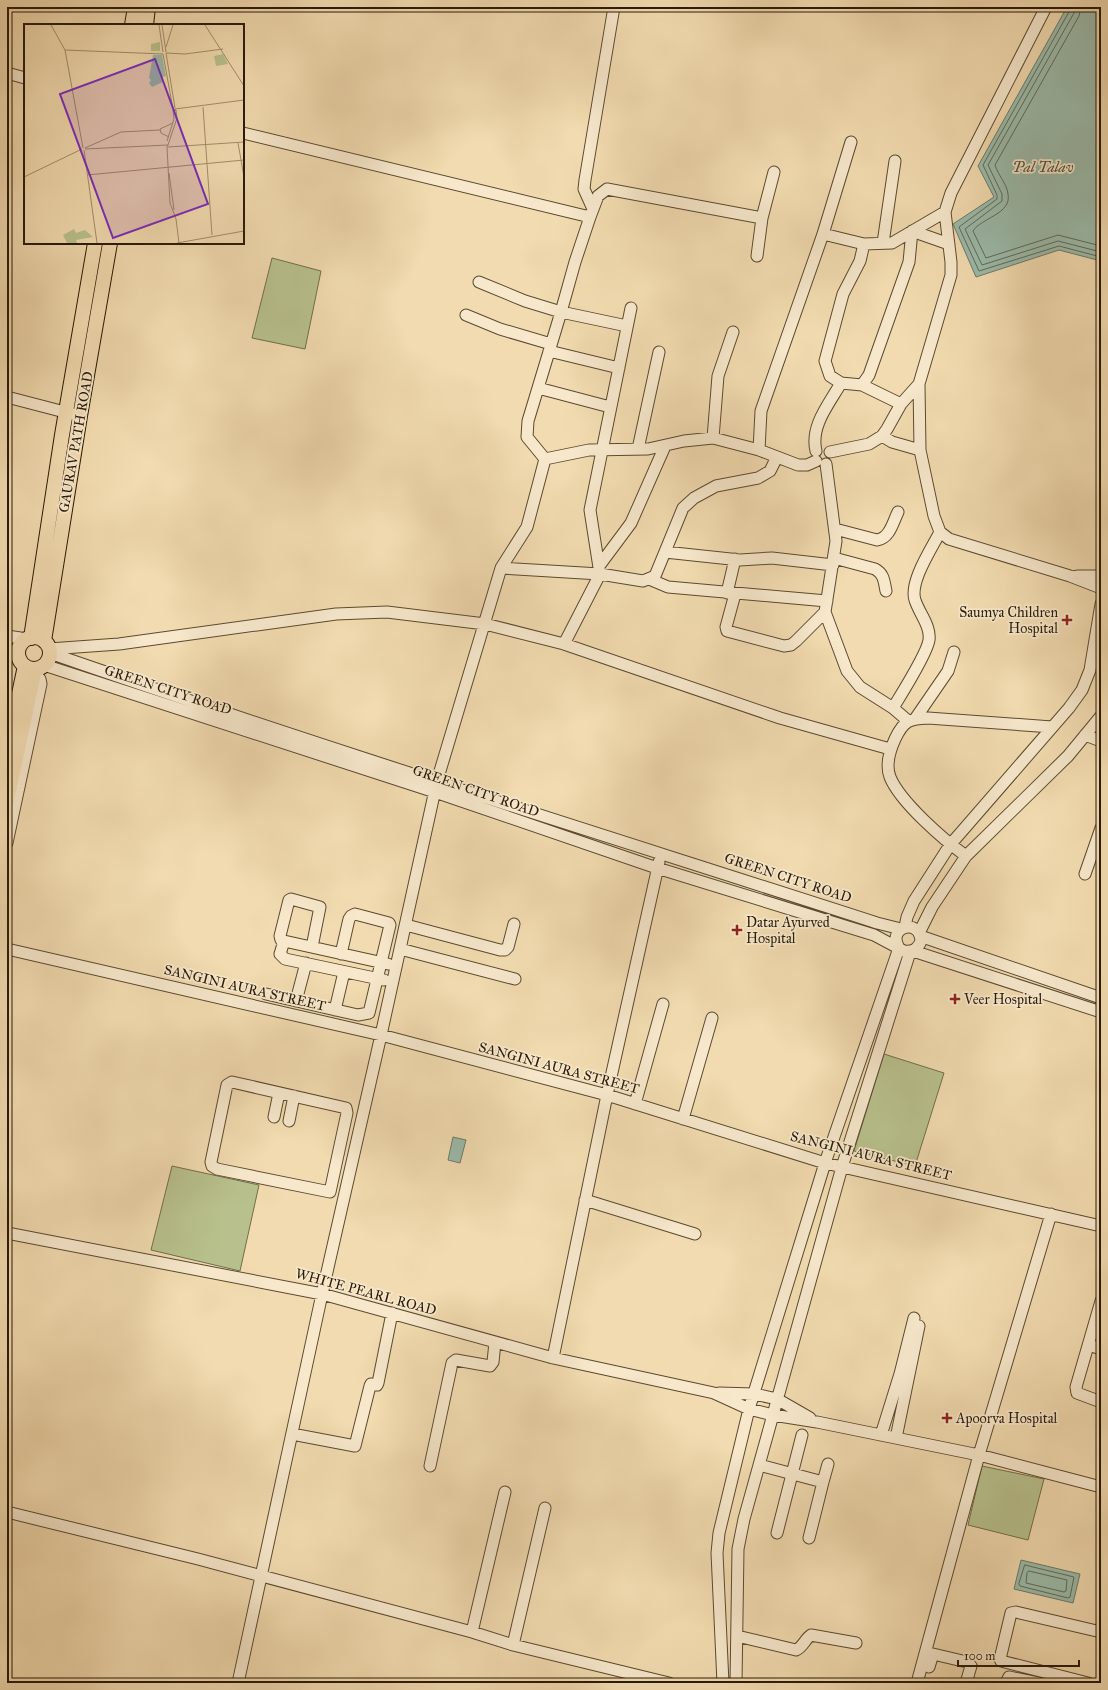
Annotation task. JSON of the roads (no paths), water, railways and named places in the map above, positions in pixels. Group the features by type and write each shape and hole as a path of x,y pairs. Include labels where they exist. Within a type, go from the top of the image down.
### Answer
{"main road":[{"path":"132,24 135,7"},
{"path":"146,24 148,7"},
{"name":"GAURAV PATH ROAD","path":"7,800 38,655 73,414 95,244"},
{"name":"GAURAV PATH ROAD","path":"73,414 110,244"},
{"path":"13,652 21,662 38,655"},
{"name":"GAURAV PATH ROAD","path":"7,750 38,655"}],"street":[{"path":"592,213 584,189 614,7"},
{"path":"1046,7 957,179 945,212 951,262 949,285 919,384 920,450 934,516 940,532 949,539 1070,576 1101,588 1101,583"},
{"path":"7,73 24,78"},
{"path":"244,133 592,213"},
{"path":"759,450 761,411 823,234 851,142"},
{"path":"883,243 895,161"},
{"path":"757,256 762,218 774,172"},
{"path":"545,458 527,437 528,420 575,262 598,196 607,189 762,218"},
{"path":"823,234 864,244 892,243 945,212"},
{"path":"912,231 949,244"},
{"path":"862,385 870,375 909,262 912,231"},
{"path":"864,244 860,261 843,294 825,361 830,376 841,383 862,385 901,404"},
{"path":"479,282 525,301 561,312 627,326"},
{"path":"600,570 590,510 631,308"},
{"path":"466,315 550,348 618,368"},
{"path":"713,438 718,376 733,332"},
{"path":"638,449 659,352"},
{"path":"841,383 819,421 814,441 820,459 835,529 836,541 826,606 847,671 860,687 911,720 928,718 1052,727"},
{"path":"545,458 589,450 648,449 684,441 713,438 759,450 798,465 807,465 820,459 824,448 830,452 869,444 882,436 901,404 919,384"},
{"path":"538,388 610,407"},
{"path":"7,397 73,414"},
{"path":"882,436 892,442 920,450"},
{"path":"564,644 600,570 631,524 665,446"},
{"path":"501,568 600,570 643,581 649,579 655,576 683,508 687,503 716,486 758,478 770,471 777,457"},
{"path":"238,1683 322,1294 382,1035 437,781 501,568 527,526 545,458"},
{"path":"835,529 882,540 886,536 898,512"},
{"path":"894,708 928,644 928,630 914,599 914,587 921,568 940,532"},
{"path":"665,552 735,559 772,558 833,562 875,569 881,572 884,577 886,591"},
{"path":"735,559 726,627 727,631 784,646 792,645 826,606"},
{"path":"1070,576 1101,576"},
{"path":"649,579 668,587 826,606"},
{"path":"1101,604 1090,670 1082,690 1069,708 950,845 914,901 903,928 896,935 896,943 904,951 911,951 1101,1012"},
{"path":"7,636 38,655 336,614 387,612 484,624 564,644 780,718 890,749"},
{"path":"954,652 948,671 911,720 897,734 890,749 888,764 890,776 902,797 950,845 966,856"},
{"path":"7,843 41,684 38,655"},
{"name":"GREEN CITY ROAD","path":"38,655 158,690 876,923 903,928"},
{"name":"GREEN CITY ROAD","path":"38,655 657,868 874,935 899,947"},
{"path":"736,1683 738,1549 744,1519 842,1167 911,951 919,945 920,934 932,907 966,856 1068,756 1101,716"},
{"path":"1085,735 1101,741"},
{"path":"1085,874 1101,828"},
{"path":"552,1358 607,1095 660,854"},
{"path":"312,947 320,907 293,899 289,900 280,936 284,941 397,966"},
{"path":"266,994 361,1015 369,1013 382,963 390,925 389,923 355,914 351,916 348,919 341,954"},
{"path":"406,925 500,950 505,950 508,947 514,924"},
{"path":"903,928 913,928 920,934 1101,998"},
{"path":"284,941 281,956 284,958 393,982"},
{"path":"723,1683 717,1553 719,1533 749,1409 825,1163 899,947"},
{"name":"SANGINI AURA STREET","path":"7,949 382,1035 607,1095 825,1163 1101,1226"},
{"path":"400,949 515,979"},
{"path":"296,1001 306,963"},
{"path":"335,1010 344,972"},
{"path":"635,1104 662,1004"},
{"path":"683,1119 712,1018"},
{"path":"232,1082 279,1092 346,1108 347,1113 331,1189 329,1192 217,1169 212,1166 211,1162 228,1084 232,1082"},
{"path":"274,1117 279,1092"},
{"path":"289,1121 294,1096"},
{"path":"342,1134 358,1137"},
{"path":"585,1200 695,1234"},
{"path":"917,1683 979,1455 1051,1214"},
{"name":"WHITE PEARL ROAD","path":"7,1233 322,1294 552,1358 714,1393"},
{"path":"1101,1301 1076,1387 1077,1393 1101,1402"},
{"path":"292,1434 355,1446 370,1386 371,1384 376,1385 378,1383 392,1313"},
{"path":"881,1435 916,1322 896,1438"},
{"path":"430,1466 452,1363 456,1360 490,1366 493,1362 495,1342"},
{"path":"1088,1345 1101,1349"},
{"path":"714,1393 754,1394 777,1399 817,1422"},
{"path":"714,1393 749,1409 772,1415 817,1422 979,1455 1101,1487"},
{"path":"777,1533 802,1435"},
{"path":"809,1538 822,1482 828,1464"},
{"path":"759,1465 822,1482"},
{"path":"472,1632 505,1492"},
{"path":"513,1645 545,1508"},
{"path":"7,1512 198,1559 260,1577 472,1632 513,1645 669,1683"},
{"path":"1088,1683 1001,1661 1000,1659 1011,1613 1016,1612 1101,1632"},
{"path":"737,1636 796,1650 800,1649 811,1635 856,1643"},
{"path":"924,1683 933,1654 969,1664 970,1666 966,1683"},
{"path":"1006,1683 1009,1677 1038,1683"}],"water":[{"name":"Pal Talav","path":"1067,7 1101,7 1101,261 1059,250 976,277 953,224 994,197 978,166"},
{"path":"453,1137 466,1140 460,1163 448,1160"},
{"path":"1021,1560 1080,1574 1073,1603 1014,1589"}],"place":[{"name":"Saumya Children Hospital","path":"1067,620"},
{"name":"Datar Ayurved Hospital","path":"737,930"},
{"name":"Veer Hospital","path":"955,999"},
{"name":"Apoorva Hospital","path":"947,1418"}]}
